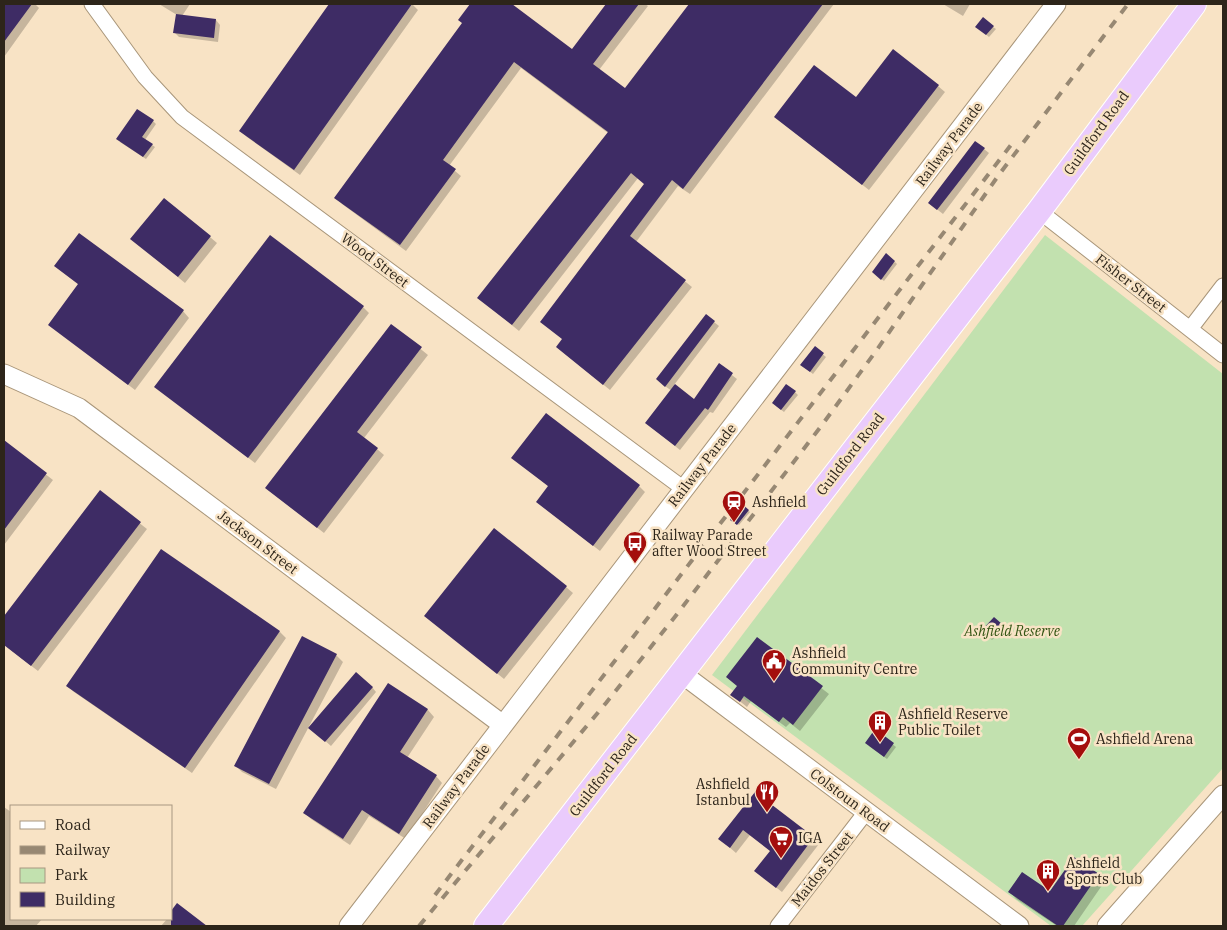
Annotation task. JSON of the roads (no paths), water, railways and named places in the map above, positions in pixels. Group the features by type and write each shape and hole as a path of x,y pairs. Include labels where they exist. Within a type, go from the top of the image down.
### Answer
{"highway":[{"name":"Guildford Road","path":"486,926 1039,210 1194,4"}],"street":[{"name":"Wood Street","path":"92,4 145,77 182,116 684,489"},
{"name":"Railway Parade","path":"349,926 1056,4"},
{"name":"Fisher Street","path":"1039,210 1223,355"},
{"path":"1190,329 1223,286"},
{"name":"Jackson Street","path":"4,374 79,408 502,725"},
{"name":"Colstoun Road","path":"681,673 1019,926"},
{"path":"1107,926 1223,795"},
{"name":"Maidos Street","path":"778,926 866,812"}],"railway":[{"path":"419,926 606,703 674,618 822,425 998,176 1128,4"},
{"path":"435,895 1014,141"}],"place":[{"name":"Ashfield","path":"734,523"},
{"name":"Railway Parade after Wood Street","path":"635,564"},
{"name":"Ashfield Community Centre","path":"774,682"},
{"name":"Ashfield Reserve Public Toilet","path":"880,743"},
{"name":"Ashfield Arena","path":"1079,760"},
{"name":"Ashfield Istanbul","path":"767,813"},
{"name":"IGA","path":"781,859"},
{"name":"Ashfield Sports Club","path":"1048,892"}],"park label":[{"name":"Ashfield Reserve","path":"1012,631"}]}
